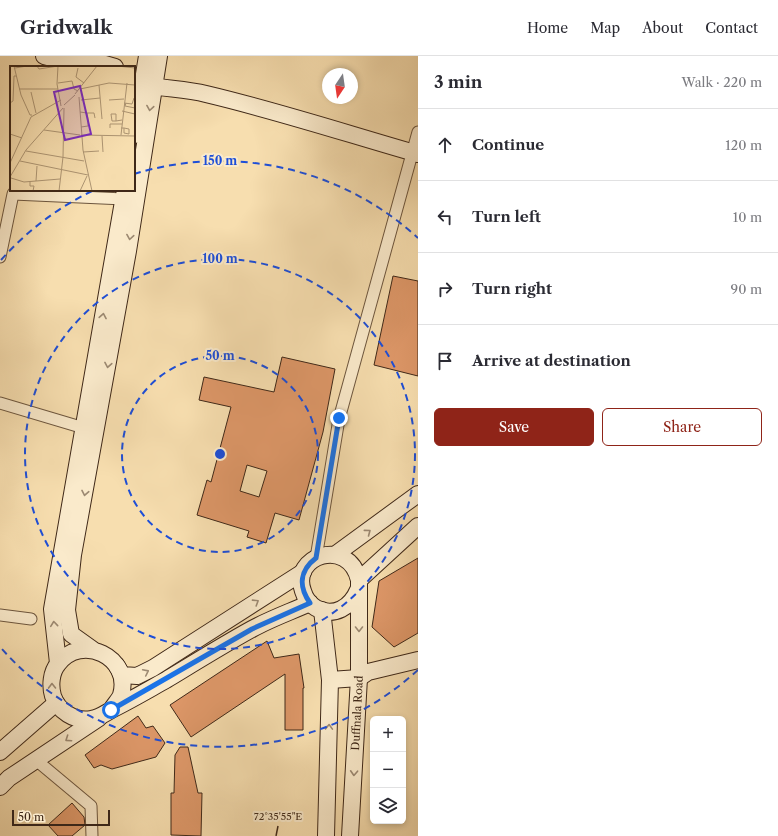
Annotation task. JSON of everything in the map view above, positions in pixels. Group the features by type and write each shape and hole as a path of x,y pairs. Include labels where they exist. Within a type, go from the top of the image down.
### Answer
{"main road":[{"path":"44,56 81,66"},
{"path":"78,56 112,66"},
{"path":"135,188 147,81 147,56"},
{"path":"135,131 147,81 159,56"},
{"path":"147,81 205,93 415,153"},
{"path":"3,781 106,714 252,629 316,607 331,612 340,610 355,598 359,585 357,571 345,558 336,554 329,554 316,558 308,564 303,572 148,671 137,676 122,675 115,663 104,653 92,649 71,634 67,610 73,555 128,251 135,191"},
{"path":"58,663 52,609 124,195"},
{"path":"336,554 418,494"},
{"path":"359,585 418,526"},
{"path":"303,572 302,588 316,607 330,680 326,836"},
{"name":"Duffnala Road","path":"350,836 359,678 359,585"},
{"path":"92,649 72,652 58,663 54,671 51,683 53,695 56,703 65,712 77,719 90,720 106,714 120,696 122,684 121,674 115,663"},
{"path":"330,680 359,678 368,672 418,660"},
{"path":"0,752 56,703"}],"street":[{"path":"316,558 339,418 415,153 418,132"},
{"path":"0,257 13,194 124,195"},
{"path":"0,403 84,428"},
{"path":"0,615 31,619"},
{"path":"36,760 91,806 92,836"}],"building":[{"path":"393,276 418,281 418,376 374,365"},
{"path":"282,357 335,369 323,432 299,520 275,513 266,543 247,537 249,531 197,515 207,480 211,482 231,407 199,400 204,377 274,392","holes":["247,465 267,471 259,497 240,491"]},
{"path":"418,558 418,633 394,647 372,627 379,581"},
{"path":"267,641 274,658 299,654 304,688 303,730 285,730 285,674 191,737 170,705"},
{"path":"138,716 146,728 153,726 165,743 156,757 112,769 101,765 94,768 85,755"},
{"path":"180,747 188,747 198,793 202,793 201,836 171,835 171,793 174,793 175,755"},
{"path":"72,803 84,817 85,825 72,836 58,836 48,825"}],"route":[{"path":"111,710 131,700 252,629 310,603 305,596 301,580 303,572 308,564 316,558 339,418"}]}
